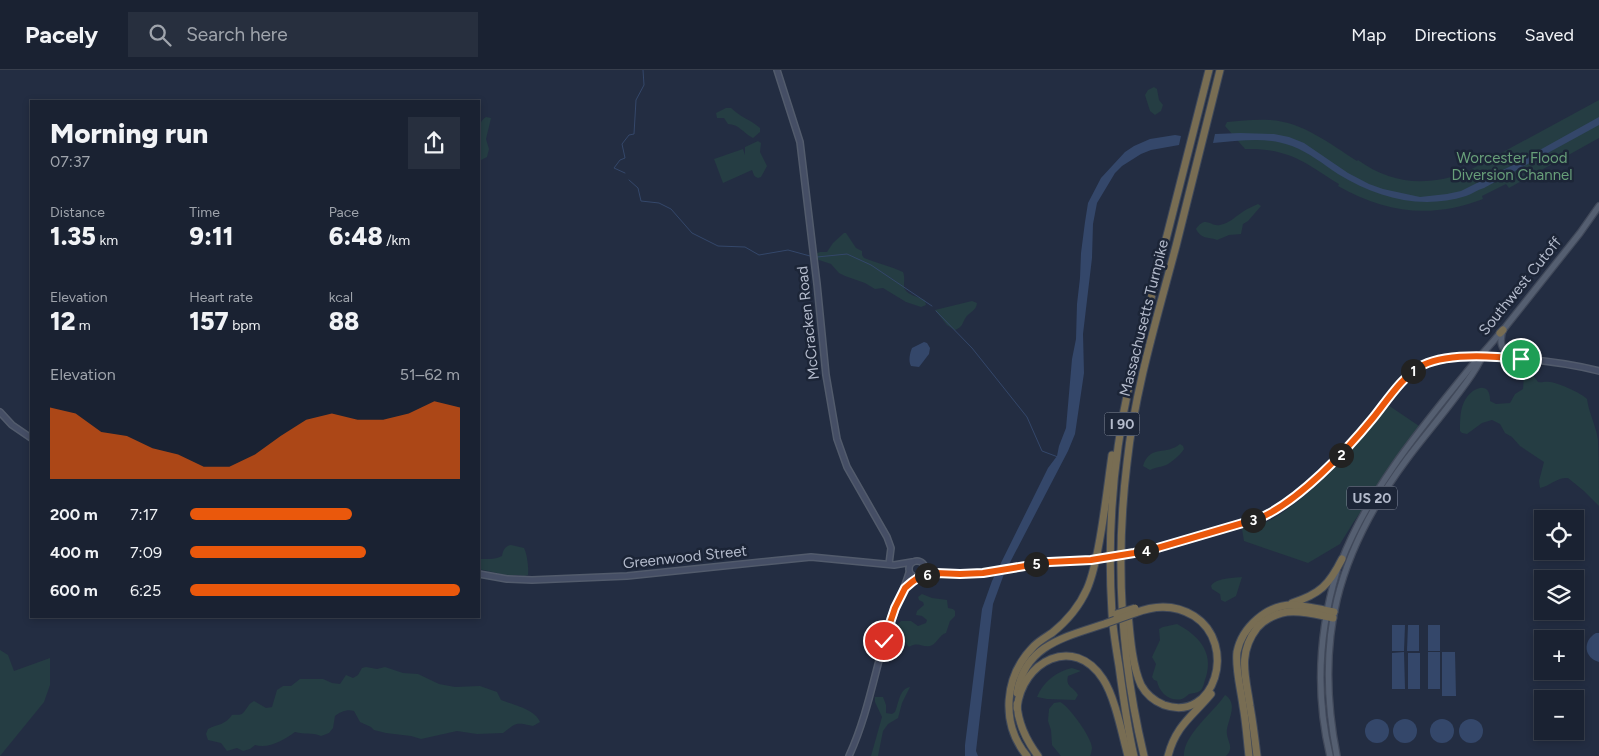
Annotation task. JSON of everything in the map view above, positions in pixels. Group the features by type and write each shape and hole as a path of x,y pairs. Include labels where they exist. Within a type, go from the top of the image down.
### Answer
{"highway":[{"name":"Massachusetts Turnpike","path":"1134,756 1124,708 1115,639 1111,582 1113,500 1118,452 1126,401 1209,70"},
{"name":"Massachusetts Turnpike","path":"1144,756 1127,664 1123,614 1121,559 1126,473 1137,397 1152,332 1176,246 1220,70"},
{"path":"1027,756 1013,733 1008,712 1013,677 1019,665 1033,647 1064,623 1087,589 1095,564 1114,446 1126,401"},
{"path":"1121,559 1125,576 1131,643 1141,684 1150,697 1168,706 1189,705 1201,698 1215,678 1218,664 1215,643 1208,630 1197,619 1178,609 1159,607 1135,610"},
{"path":"1249,756 1237,663 1243,637 1249,628 1264,614 1306,599 1317,593 1334,575 1342,559"},
{"path":"1038,756 1024,734 1017,715 1017,692 1020,680 1023,670 1032,658 1057,640 1161,602 1186,607 1205,619 1220,646 1222,661 1218,682 1209,697 1181,727 1173,741 1168,756"},
{"path":"1282,607 1290,605 1301,606 1330,614"},
{"path":"1257,756 1244,667 1246,646 1260,624 1278,614 1297,612 1330,614"},
{"path":"1028,654 1054,638 1107,621"},
{"path":"1017,708 1020,691 1032,671 1042,663 1049,659 1064,656 1079,659 1095,669 1110,692 1128,756"}],"main road":[{"name":"Southwest Cutoff","path":"1337,756 1328,695 1330,614 1333,586 1342,559 1359,521 1387,476 1464,375 1482,356 1580,233 1599,206"},
{"path":"1501,331 1502,347 1521,359"},
{"name":"Southwest Cutoff","path":"1330,756 1325,733 1320,684 1321,652 1330,614 1349,562 1376,506 1406,461 1469,380 1482,356"}],"street":[{"name":"McCracken Road","path":"778,70 800,142 826,375 837,439 847,467 887,537 891,548 891,564"},
{"path":"909,572 913,577 920,577 936,573 994,572 1049,562 1091,560 1154,549 1256,519 1270,513 1297,494 1332,464 1363,431 1402,382 1418,367 1437,360 1482,356 1521,359 1599,371"},
{"path":"0,412 12,425 30,437"},
{"name":"Greenwood Street","path":"480,574 507,579 530,580 627,576 814,557 867,563 891,564 912,562"},
{"path":"849,756 866,710 892,616 905,588 909,566 912,562 919,561 936,573"},
{"name":"Greenwood Street","path":"891,564 909,572"},
{"path":"905,588 920,577 925,571 925,566"}],"green space":[{"path":"1154,87 1157,89 1159,100 1163,105 1161,111 1155,115 1150,111 1145,95 1148,90"},
{"name":"Worcester Flood Diversion Channel","path":"1599,100 1599,138 1509,188 1506,184 1482,196 1483,199 1464,205 1427,211 1391,207 1374,202 1338,186 1339,184 1316,169 1295,158 1273,151 1245,149 1225,126 1227,122 1248,120 1264,120 1294,125 1316,135 1357,161 1384,175 1412,181 1440,180 1468,171"},
{"path":"726,108 731,108 757,125 760,128 760,132 753,138 738,127 728,124 724,118 717,118 716,113"},
{"path":"486,117 491,118 486,139 489,149 487,157 480,160 480,125"},
{"path":"758,141 761,143 760,152 767,166 761,177 755,176 752,170 723,183 714,159 743,149 745,155 745,147"},
{"path":"1258,204 1261,206 1243,224 1241,234 1229,235 1217,240 1203,236 1196,229 1205,222 1217,225 1224,224"},
{"path":"846,233 856,248 862,251 864,258 903,272 906,291 925,300 926,305 921,307 906,302 883,288 875,289 865,283 845,276 839,273 831,264 816,259 813,255 827,252 833,243"},
{"path":"972,301 977,303 976,308 966,317 961,326 955,330 947,325 935,310"},
{"path":"1527,373 1533,375 1538,382 1559,384 1587,399 1598,440 1599,506 1568,478 1560,479 1540,488 1539,481 1544,462 1520,446 1512,437 1505,433 1500,424 1492,420 1482,423 1467,434 1460,431 1462,407 1472,391 1485,388 1490,395 1490,401 1496,404 1510,403 1515,394 1523,389 1524,375"},
{"path":"1388,405 1422,428 1396,460 1340,544 1308,563 1244,541 1242,529 1270,520 1306,495 1350,451"},
{"path":"1180,444 1184,449 1168,464 1150,470 1143,466 1150,455"},
{"path":"506,547 524,548 528,562 528,575 506,575 480,569 480,559 502,556"},
{"path":"1242,577 1236,596 1225,602 1221,600 1220,594 1212,589 1211,586 1217,581"},
{"path":"922,594 932,598 947,600 948,608 955,611 955,616 950,621 946,633 932,645 909,647 898,634 896,626 901,621 911,621 918,626 926,623 927,620 922,616 916,615 917,611 924,605 918,597"},
{"path":"1177,624 1198,639 1206,652 1208,668 1201,690 1177,700 1165,695 1157,681 1152,677 1156,664 1152,657 1160,640 1159,629"},
{"path":"0,650 8,655 14,671 50,658 50,685 44,702 0,756"},
{"path":"385,667 403,673 418,674 439,684 455,687 480,686 497,692 501,700 529,711 540,722 533,726 516,724 503,733 477,734 457,731 421,739 374,730 360,722 354,711 349,710 335,716 333,728 329,733 321,736 295,732 276,743 266,746 255,745 243,751 237,748 227,751 221,743 208,740 206,734 208,729 224,723 232,715 242,714 254,701 266,708 272,707 277,690 283,686 291,686 300,679 323,679 340,684 346,675 353,678 358,675 362,668 377,669"},
{"path":"1072,668 1081,671 1068,676 1067,680 1078,695 1075,700 1037,697 1051,678"},
{"path":"910,687 902,703 898,718 888,724 883,731 878,756 871,756 882,717 875,702 875,697 883,697 886,713 892,714 895,712 901,693"},
{"path":"1225,695 1229,698 1232,706 1227,729 1230,746 1229,753 1226,756 1184,756 1188,740"},
{"path":"1060,702 1074,716 1088,737 1092,748 1090,756 1061,756 1052,745 1048,721 1049,709 1054,703"}],"water":[{"path":"1599,117 1599,125 1484,188 1466,196 1432,202 1400,199 1368,190 1338,174 1305,152 1282,143 1253,140 1213,143 1215,134 1274,134 1289,137 1304,143 1348,173 1369,184 1420,197 1461,191 1509,167"},
{"path":"1175,135 1181,136 1179,145 1151,150 1122,166 1115,173 1097,203 1093,224 1092,258 1083,334 1084,373 1075,434 1004,574 993,604 976,751 978,756 965,756 982,609 992,581 1048,468 1057,456 1066,428 1072,359 1076,339 1081,253 1088,203 1101,178 1125,152 1150,139"},
{"path":"924,342 930,348 929,354 919,367 911,366 909,359 912,348"},
{"path":"1392,625 1405,625 1404,651 1392,651"},
{"path":"1408,625 1419,625 1419,651 1407,651"},
{"path":"1428,625 1440,625 1440,651 1428,651"},
{"path":"1596,633 1599,633 1599,662 1590,657 1587,649 1588,640"},
{"path":"1404,652 1405,689 1392,689 1392,653"},
{"path":"1428,652 1440,652 1440,689 1428,689"},
{"path":"1442,652 1455,652 1456,696 1442,696"},
{"path":"1408,653 1420,653 1420,689 1408,689"},
{"path":"1377,719 1385,723 1389,731 1385,739 1377,743 1369,739 1365,731 1369,723"},
{"path":"1405,719 1413,723 1417,731 1413,739 1405,743 1397,739 1393,731 1397,723"},
{"path":"1442,719 1450,723 1454,731 1450,739 1442,743 1434,739 1430,731 1434,723"},
{"path":"1471,719 1479,723 1483,731 1479,739 1471,743 1463,739 1459,731 1463,723"}],"waterway":[{"path":"625,173 614,168 620,160 625,158 622,144 629,135 634,134 636,100 644,85 643,70"},
{"path":"629,180 638,188 641,201 659,203 671,209 692,233 718,246 745,247 759,255 788,250 810,256"},
{"path":"817,257 847,254 871,265 932,306"},
{"path":"936,311 972,348 1027,417 1042,451 1058,457"}],"route":[{"path":"884,641 895,608 905,588 922,575 994,572 1049,562 1091,560 1148,551 1260,518 1292,498 1332,464 1363,431 1402,382 1422,365 1445,359 1482,356 1521,359"}]}
